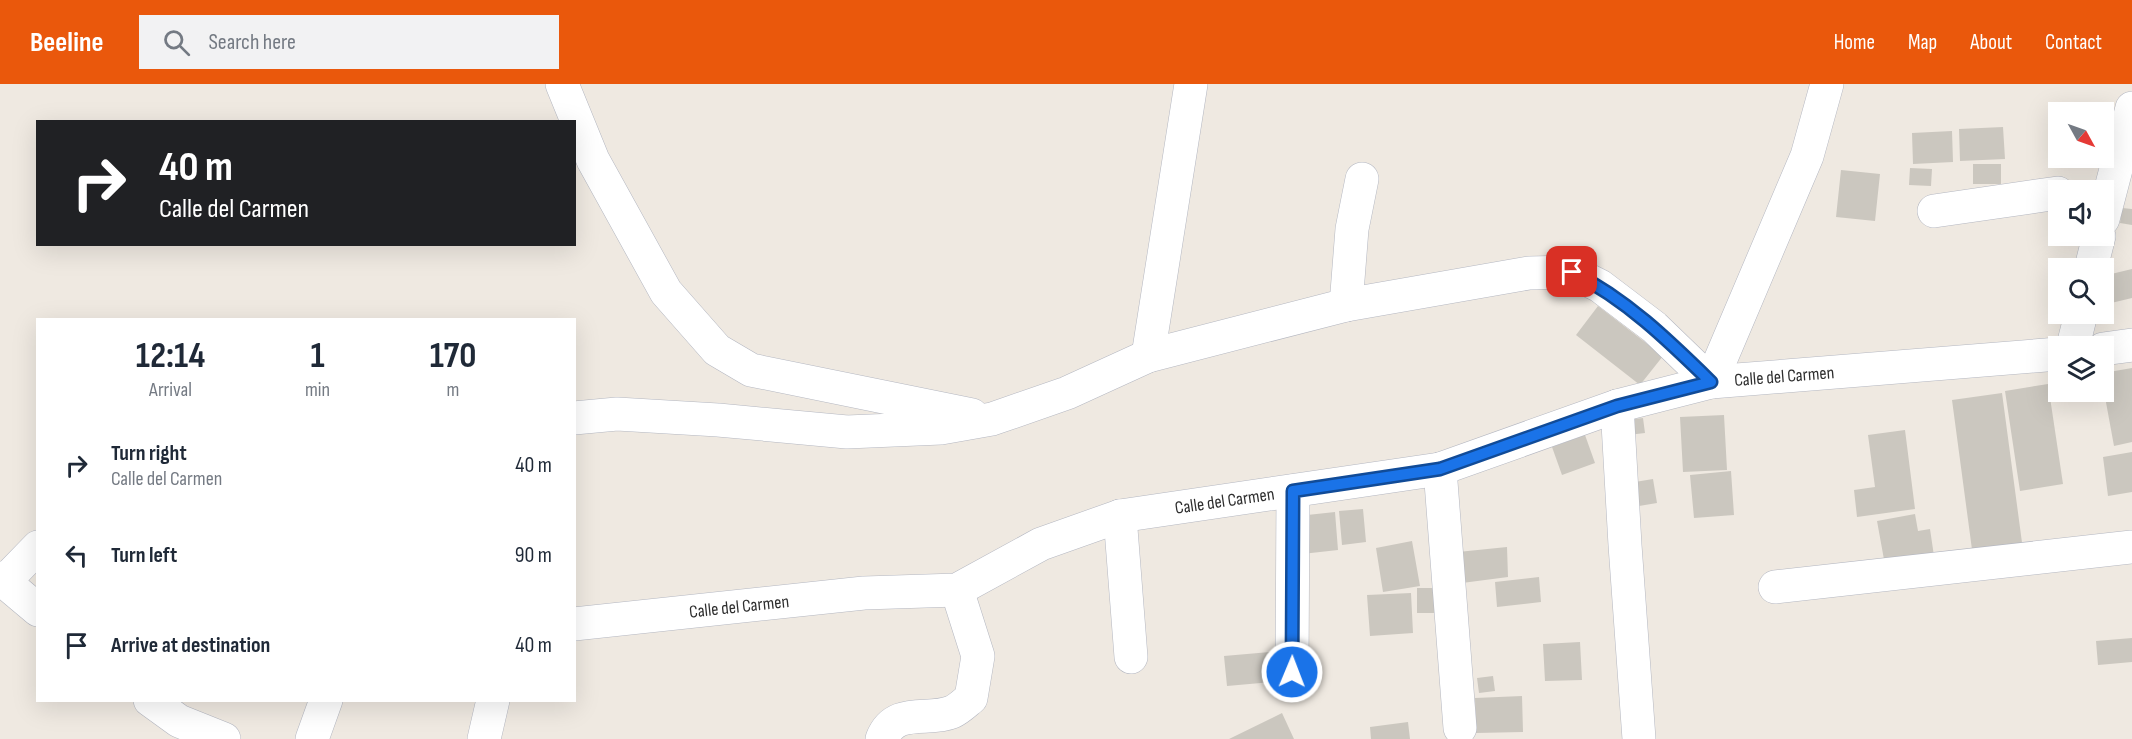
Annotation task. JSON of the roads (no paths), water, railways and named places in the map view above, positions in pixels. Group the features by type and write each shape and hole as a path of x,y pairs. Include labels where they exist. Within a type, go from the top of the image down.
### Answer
{"street":[{"path":"562,84 593,160 666,292 717,350 752,370 992,419"},
{"path":"1148,357 1191,84"},
{"path":"576,418 617,414 718,420 848,432 941,428 992,419 1067,393 1148,357 1346,305 1529,273 1572,272 1600,286 1654,327 1711,382 1807,156 1827,84"},
{"path":"2112,180 2132,108"},
{"path":"1346,305 1352,229 1362,179"},
{"path":"1934,211 2048,194"},
{"path":"2114,347 2132,345"},
{"name":"Calle del Carmen","path":"576,624 864,593 957,590 1041,544 1120,516 1440,469 1617,406 1711,382 2048,355"},
{"path":"1617,406 1639,739"},
{"path":"1440,469 1460,728"},
{"path":"1292,672 1293,491"},
{"path":"1120,516 1131,657"},
{"path":"1775,587 2132,547"},
{"path":"36,549 2,580 36,608"},
{"path":"882,739 885,732 899,719 952,712 971,698 978,656 957,590"},
{"path":"151,702 171,730 224,739"},
{"path":"312,739 325,702"},
{"path":"484,739 493,702"}]}
